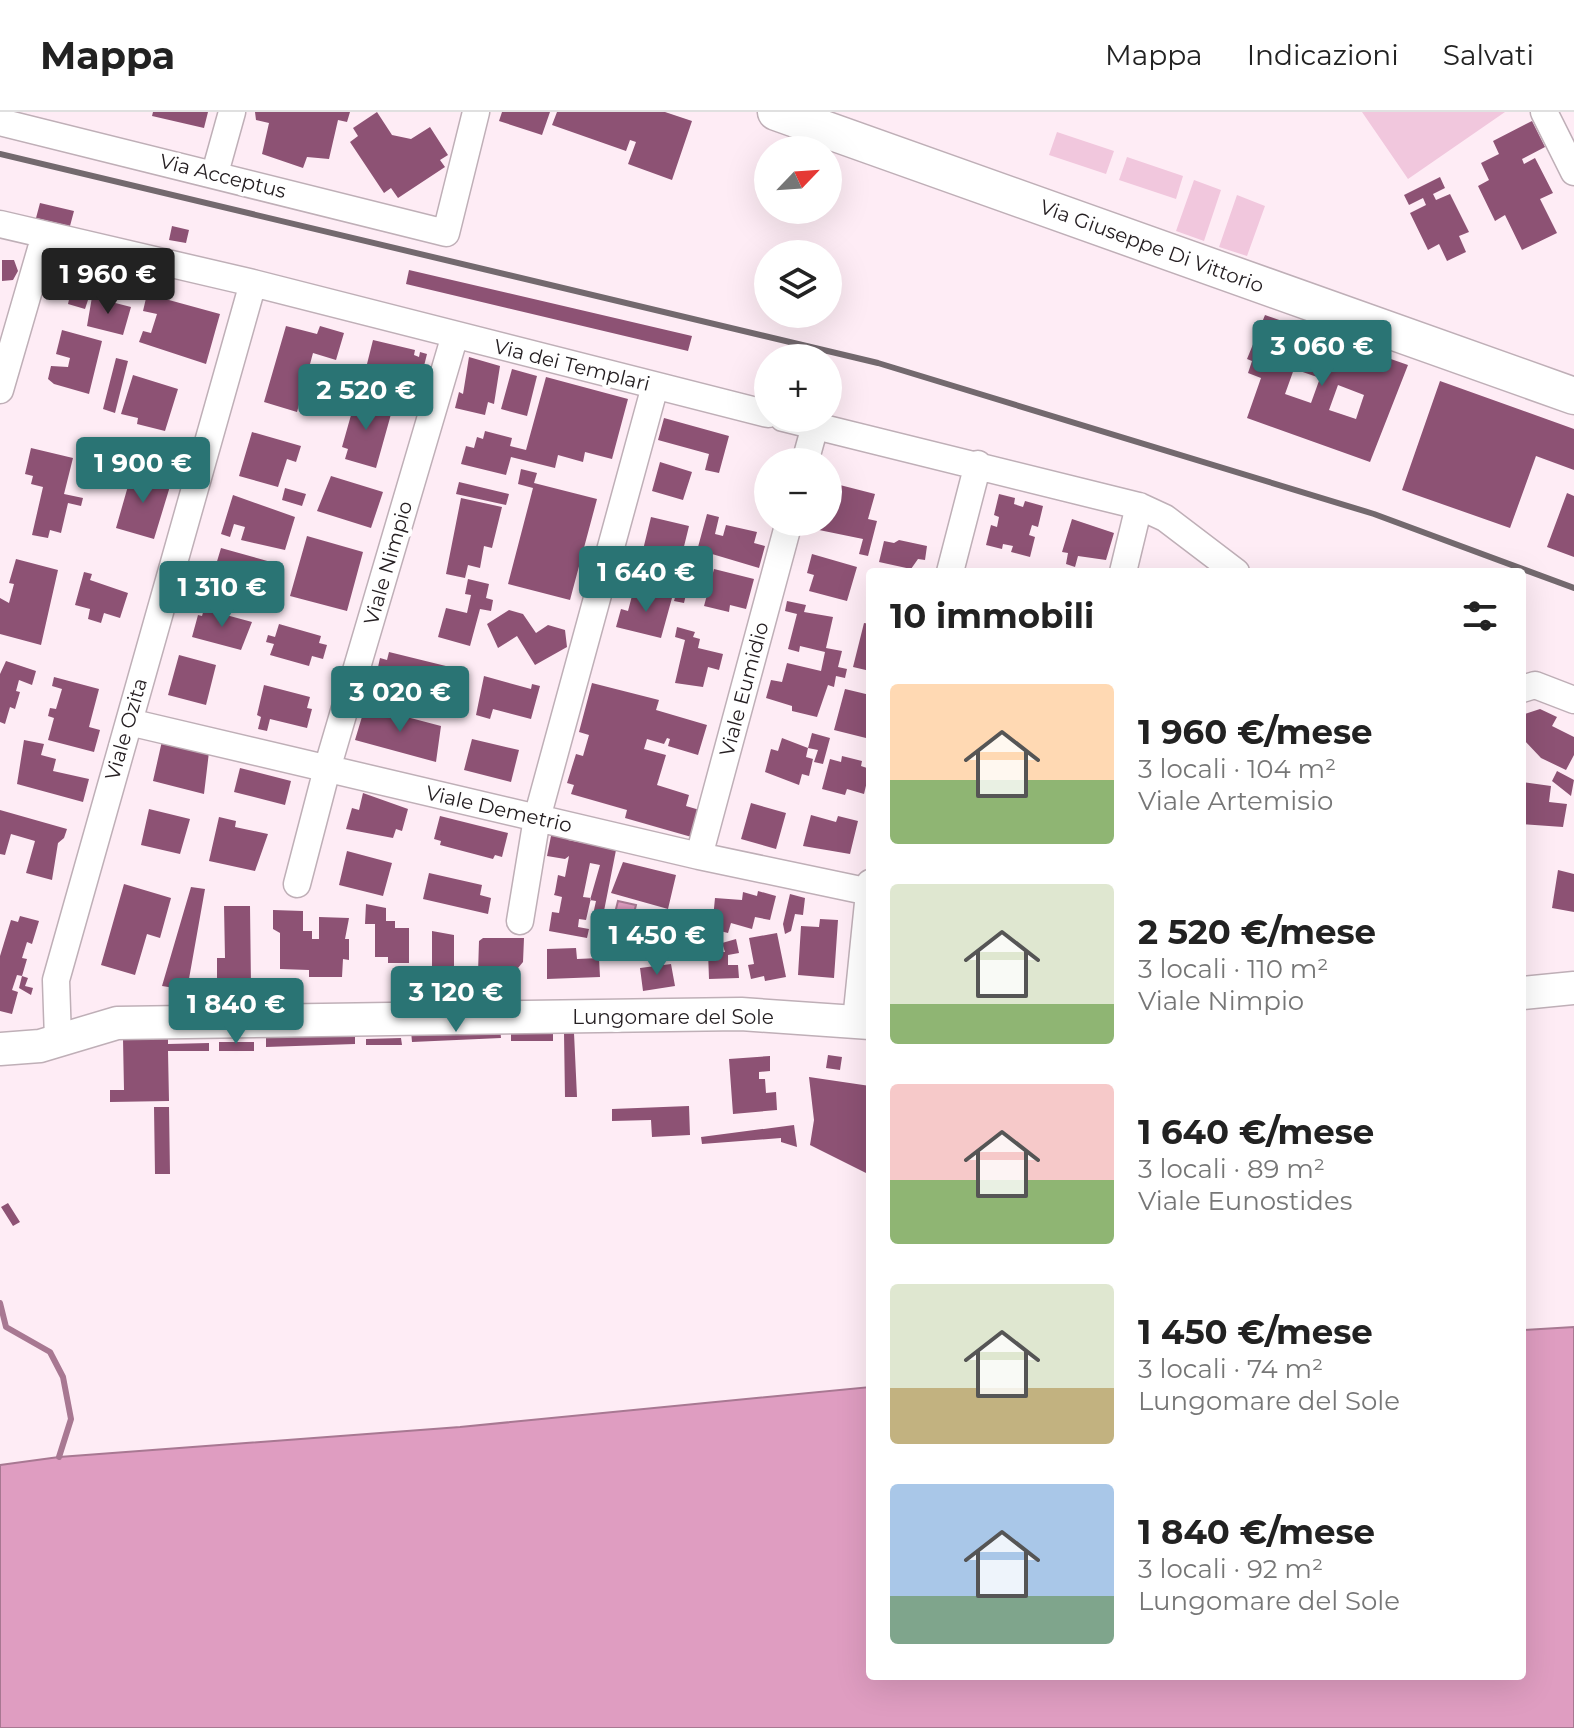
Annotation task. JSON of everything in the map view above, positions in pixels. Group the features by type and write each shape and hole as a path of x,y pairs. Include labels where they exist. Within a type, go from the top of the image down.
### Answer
{"main road":[{"name":"Via Giuseppe Di Vittorio","path":"776,112 1574,396"}],"street":[{"path":"215,173 232,112"},
{"name":"Via Acceptus","path":"0,122 215,173 446,233 476,112"},
{"path":"1544,112 1574,172"},
{"name":"Via dei Templari","path":"0,224 253,283 754,411"},
{"path":"0,390 45,235"},
{"name":"Viale Ozita","path":"49,1042 56,980 253,283"},
{"name":"Viale Nimpio","path":"297,884 327,769 455,335"},
{"path":"520,921 537,818 655,386"},
{"path":"841,432 1139,506 1165,518 1231,568"},
{"path":"951,568 978,464"},
{"path":"1124,568 1139,506"},
{"name":"Viale Eumidio","path":"699,856 785,536"},
{"path":"1526,688 1535,685 1574,700"},
{"name":"Viale Demetrio","path":"129,722 699,856 866,888"},
{"path":"863,1022 866,956"},
{"path":"1526,993 1574,988"},
{"name":"Lungomare del Sole","path":"0,1049 49,1042 117,1023 741,1014 863,1022"},
{"path":"0,1038 49,1042"}],"shaded area":[{"path":"1362,112 1505,112 1408,179"},
{"path":"1057,132 1114,151 1106,174 1049,155"},
{"path":"1127,157 1183,176 1176,199 1119,180"},
{"path":"1194,180 1221,190 1204,241 1176,231"},
{"path":"1237,195 1265,206 1247,256 1219,247"},
{"path":"618,901 636,905 627,941 609,937"},
{"path":"1574,1327 1574,1728 0,1728 0,1465 59,1457 460,1427 866,1387 866,1680 1526,1680 1526,1330"}],"building":[{"path":"153,112 208,112 204,128 152,116"},
{"path":"255,112 350,112 347,122 338,120 329,159 307,157 303,168 262,154 269,123 256,120"},
{"path":"377,112 392,135 411,139 430,127 448,155 440,160 445,167 398,198 391,188 384,193 350,142 358,136 353,128"},
{"path":"502,112 550,112 542,135 499,121"},
{"path":"557,112 665,112 692,121 672,180 628,164 636,142 630,140 626,151 552,125"},
{"path":"1532,121 1545,147 1522,159 1524,164 1535,158 1553,193 1540,199 1557,233 1522,250 1505,215 1495,221 1478,186 1489,180 1481,163 1499,154 1493,141"},
{"path":"1440,177 1445,188 1433,194 1436,200 1450,194 1469,232 1459,236 1466,252 1447,261 1439,244 1428,250 1410,213 1426,205 1423,198 1409,205 1404,195"},
{"path":"40,203 74,211 70,226 36,218"},
{"path":"172,226 189,230 186,243 169,240"},
{"path":"2,260 14,260 18,271 13,280 2,281"},
{"path":"409,270 692,336 688,351 406,284"},
{"path":"147,294 220,314 206,364 139,342 143,331 151,333 157,314 143,311"},
{"path":"70,295 88,300 85,309 68,304"},
{"path":"92,297 131,307 123,335 87,326"},
{"path":"1265,315 1408,365 1370,462 1247,418 1261,378 1248,373 1252,361 1247,359","holes":["1294,369 1320,378 1311,403 1285,394","1338,385 1364,395 1356,419 1329,410"]},
{"path":"286,326 317,334 320,326 344,333 336,360 313,353 297,412 264,402"},
{"path":"62,330 102,341 89,394 54,384 48,379 51,366 68,367 70,358 56,354"},
{"path":"373,340 415,350 414,355 419,357 420,352 427,354 420,382 366,368"},
{"path":"469,357 500,366 494,404 488,402 485,415 455,408 459,392 463,394"},
{"path":"116,358 128,361 115,413 103,409"},
{"path":"512,369 537,376 527,416 501,409"},
{"path":"133,375 178,389 165,431 137,424 138,418 121,414"},
{"path":"546,377 628,399 612,459 585,452 583,462 558,455 555,468 511,457 506,475 461,464 466,446 474,448 477,437 483,439 485,431 512,438 510,446 526,450"},
{"path":"1440,381 1574,429 1574,470 1536,456 1510,528 1402,490"},
{"path":"350,399 393,407 376,468 345,459 348,449 342,447 353,408 348,407"},
{"path":"664,418 729,436 719,473 705,470 709,454 658,440"},
{"path":"252,432 301,446 296,462 287,459 278,487 239,476"},
{"path":"31,448 73,458 64,494 83,498 81,506 68,503 61,533 50,530 48,538 32,535 43,487 31,484 33,476 25,474"},
{"path":"660,462 692,472 683,500 652,491"},
{"path":"521,469 537,473 534,483 597,499 570,600 508,584 533,488 518,484"},
{"path":"132,472 171,483 154,539 116,528"},
{"path":"331,476 383,492 371,528 317,511"},
{"path":"459,482 509,494 506,505 456,494"},
{"path":"842,486 875,494 868,519 877,521 868,556 859,554 863,539 842,535"},
{"path":"285,488 306,494 302,506 282,500"},
{"path":"1567,493 1574,496 1574,557 1547,547"},
{"path":"999,494 1015,498 1014,504 1023,507 1025,501 1043,506 1038,527 1032,525 1029,535 1035,537 1030,557 1011,552 1013,546 1003,544 1002,549 986,545 991,525 997,527 999,517 994,515"},
{"path":"233,495 295,517 285,550 241,540 245,527 234,524 230,537 221,534"},
{"path":"461,498 502,507 492,548 484,546 480,568 468,565 465,578 446,574"},
{"path":"707,514 719,517 715,534 723,536 726,525 754,531 754,543 765,546 759,568 712,554 711,561 704,560 701,571 692,569"},
{"path":"651,517 689,526 678,571 640,562"},
{"path":"1072,519 1114,533 1106,560 1078,556 1075,567 1066,564 1068,553 1062,552"},
{"path":"307,536 363,552 347,611 290,596"},
{"path":"899,540 927,546 925,560 918,559 912,568 879,562 884,541 894,543"},
{"path":"221,548 271,562 262,601 220,589 225,571 215,568"},
{"path":"812,554 857,567 847,601 809,591 814,575 807,573"},
{"path":"16,559 58,570 41,645 0,634 0,598 9,603 14,584 9,583"},
{"path":"714,569 754,579 746,609 730,605 729,612 704,606"},
{"path":"84,572 92,574 90,580 128,593 120,618 104,613 101,623 88,619 90,609 75,605"},
{"path":"468,579 489,584 486,598 493,600 491,611 480,609 470,646 438,637 446,608 467,613 471,595 465,594"},
{"path":"673,582 688,586 684,603 674,601 676,594 670,593"},
{"path":"634,588 672,598 661,638 616,627 621,609 628,611"},
{"path":"787,601 806,605 804,612 833,617 826,648 842,651 838,667 847,669 845,678 836,676 834,687 828,685 817,717 792,711 792,706 766,698 771,680 782,682 787,663 821,671 825,652 800,646 799,652 788,649 797,614 785,611"},
{"path":"204,609 252,622 241,650 192,637 198,615 202,616"},
{"path":"509,610 523,614 536,633 548,625 565,630 567,647 535,665 517,636 498,648 487,624"},
{"path":"864,623 866,623 866,670 853,667"},
{"path":"279,624 321,636 319,643 327,645 323,659 312,656 309,666 270,655 274,644 266,642 268,635 275,637"},
{"path":"677,627 695,632 693,637 700,639 698,648 723,654 719,670 708,667 703,687 675,683 685,640 675,637"},
{"path":"389,652 454,668 448,693 435,689 434,695 395,686 397,680 383,677 385,668 378,667 380,658 387,660"},
{"path":"179,655 216,665 206,705 168,695"},
{"path":"6,661 36,671 32,685 19,680 16,691 20,692 15,709 10,707 5,724 0,722 0,674"},
{"path":"484,676 531,689 532,684 540,686 531,719 493,709 490,719 476,715"},
{"path":"54,677 99,689 89,727 100,730 94,752 48,740 54,718 48,716 50,708 56,709 62,689 52,686"},
{"path":"592,683 659,700 656,710 707,725 698,755 668,746 670,739 667,738 664,744 647,739 644,749 666,755 657,785 689,795 686,806 703,811 695,838 625,818 627,810 571,794 574,785 567,783 576,754 583,756 589,735 579,732"},
{"path":"264,685 310,697 307,708 312,709 307,728 270,719 267,731 258,729 261,717 257,715"},
{"path":"845,689 866,694 866,738 834,730"},
{"path":"1540,709 1557,717 1552,726 1574,737 1574,755 1566,770 1541,758 1526,742 1526,714"},
{"path":"364,710 383,715 384,711 441,726 436,762 355,740"},
{"path":"812,733 830,738 823,764 814,762 818,750 808,748"},
{"path":"782,738 808,748 806,757 813,759 809,776 802,774 799,785 765,772 771,749 778,751"},
{"path":"472,739 519,750 511,782 464,770"},
{"path":"24,740 44,744 41,755 56,759 53,771 89,779 83,802 17,784"},
{"path":"162,741 209,752 204,794 153,781"},
{"path":"842,756 862,761 861,766 866,768 864,794 847,789 845,795 822,789 830,759 841,762"},
{"path":"240,768 291,781 285,805 234,792"},
{"path":"1557,771 1574,780 1571,796 1552,781"},
{"path":"1526,783 1551,786 1549,802 1567,804 1563,827 1526,824"},
{"path":"363,793 408,809 402,831 396,829 393,838 346,829 352,808 359,810"},
{"path":"751,803 786,813 776,849 741,839"},
{"path":"149,809 190,819 180,854 141,845"},
{"path":"0,810 67,829 58,843 52,880 26,873 35,841 11,834 5,855 0,854"},
{"path":"811,815 836,822 838,816 858,821 850,854 803,846"},
{"path":"440,816 508,833 502,857 495,855 493,859 440,845 441,841 434,839"},
{"path":"219,817 236,821 235,827 268,834 255,871 209,861"},
{"path":"552,831 569,835 568,840 588,844 589,839 617,845 602,921 592,919 596,901 591,900 586,920 579,919 578,927 589,929 587,938 549,931 552,912 559,913 562,897 554,895 558,875 565,877 569,856 565,859 547,856","holes":["590,863 600,865 591,898 583,897"]},
{"path":"347,851 392,863 383,896 339,885"},
{"path":"623,862 676,875 668,909 611,893"},
{"path":"1558,870 1574,874 1574,912 1552,908"},
{"path":"429,873 482,885 480,895 491,898 488,914 423,899"},
{"path":"124,884 171,898 160,938 147,934 135,975 101,965"},
{"path":"191,887 205,889 187,990 162,986"},
{"path":"758,891 776,896 770,920 755,917 752,929 731,923 728,933 712,929 715,898 742,900 743,892 757,896"},
{"path":"790,894 805,898 803,915 795,914 791,931 785,934 783,924"},
{"path":"366,904 386,908 386,921 395,921 395,928 409,928 409,963 388,963 388,957 375,957 375,924 365,924"},
{"path":"224,906 250,906 251,986 217,986 217,958 225,958"},
{"path":"273,910 303,911 303,931 312,931 312,939 319,939 319,917 349,918 345,939 349,939 349,960 343,959 342,977 309,977 309,970 280,969 280,933 273,929"},
{"path":"20,916 39,921 32,944 27,942 22,958 27,959 22,976 17,975 12,990 18,992 12,1014 0,1011 0,956 11,920 18,922"},
{"path":"820,919 838,920 834,978 798,975 801,926 819,927"},
{"path":"432,931 454,935 454,970 432,970"},
{"path":"777,933 786,977 765,981 764,976 751,979 748,965 754,964 749,938"},
{"path":"483,938 524,938 523,962 513,974 478,973 479,941"},
{"path":"736,939 739,953 728,955 728,965 738,965 739,978 709,979 708,952 725,952 722,943"},
{"path":"576,948 577,959 599,958 600,977 547,979 547,949"},
{"path":"671,964 675,986 643,991 640,968"},
{"path":"22,976 28,978 25,986 33,988 31,995 19,988"},
{"path":"500,1027 501,1038 412,1042 411,1031"},
{"path":"355,1032 355,1044 266,1047 266,1035"},
{"path":"564,1033 574,1033 577,1097 565,1097"},
{"path":"511,1034 553,1034 553,1041 511,1041"},
{"path":"168,1038 168,1044 209,1043 209,1051 168,1051 169,1101 110,1102 110,1090 124,1090 123,1039"},
{"path":"401,1038 402,1045 366,1045 366,1039"},
{"path":"219,1042 254,1042 254,1051 219,1051"},
{"path":"828,1055 842,1057 840,1070 826,1068"},
{"path":"770,1056 770,1071 759,1072 759,1079 765,1079 766,1093 776,1092 777,1110 733,1114 729,1059"},
{"path":"809,1077 866,1085 866,1173 810,1145 814,1120"},
{"path":"689,1106 690,1135 652,1137 651,1120 612,1121 612,1109"},
{"path":"154,1107 169,1107 170,1174 155,1174"},
{"path":"794,1125 797,1147 781,1142 781,1138 702,1144 701,1137"},
{"path":"8,1203 20,1222 13,1226 1,1207"}],"waterway":[{"path":"0,1303 6,1327 50,1352 63,1377 71,1419 59,1457"}],"railway":[{"path":"0,154 878,363 1374,514 1520,568"},
{"path":"1526,570 1574,588"}]}
